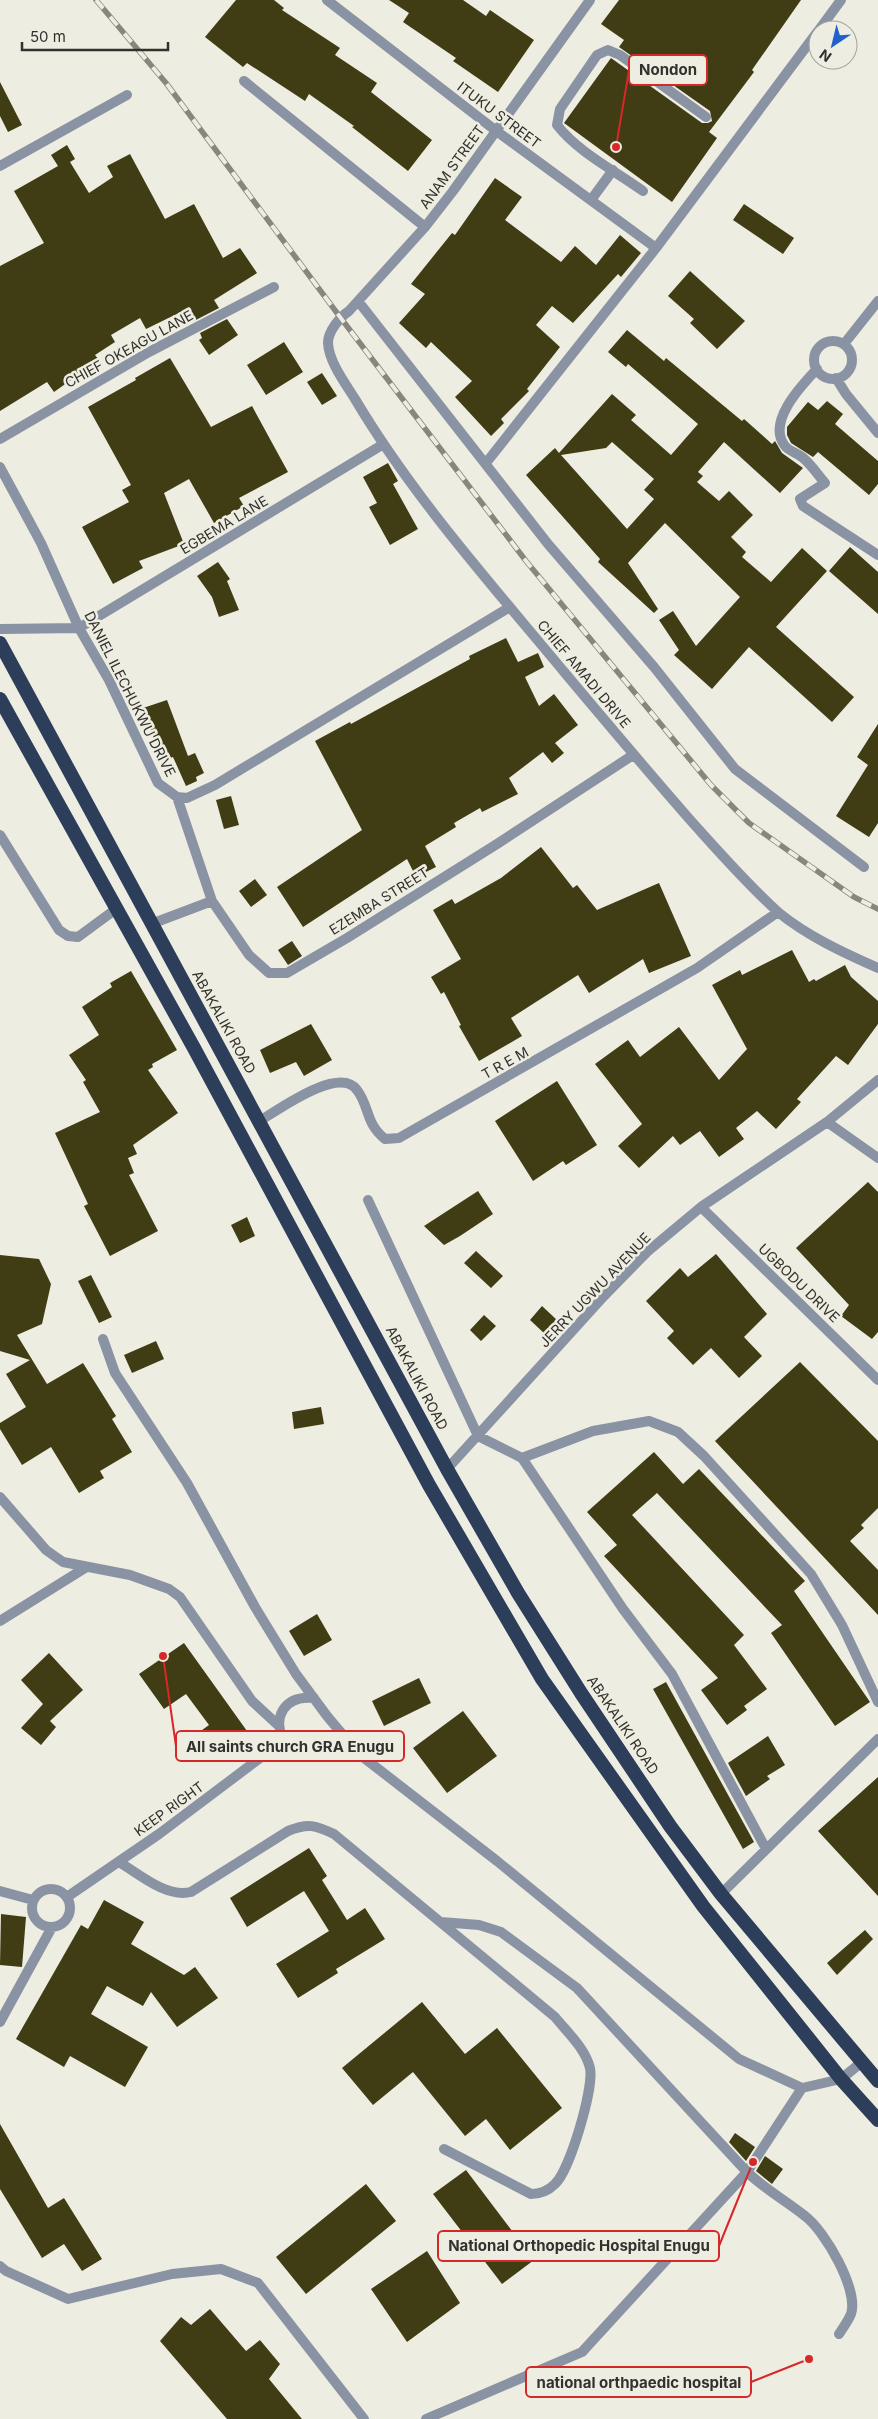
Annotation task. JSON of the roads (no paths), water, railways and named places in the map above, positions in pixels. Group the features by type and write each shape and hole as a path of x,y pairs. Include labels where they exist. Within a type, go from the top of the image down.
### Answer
{"highway":[{"name":"ABAKALIKI ROAD","path":"0,644 151,924 225,1056 258,1122 393,1366 447,1469 518,1592 581,1693 670,1826 721,1894 878,2082"},
{"path":"0,700 429,1484 542,1680 703,1906 841,2079 878,2120"}],"street":[{"name":"ITUKU STREET","path":"327,0 495,130 656,248"},
{"name":"ANAM STREET","path":"328,341 340,317 358,301 425,227 590,0"},
{"path":"827,20 842,0"},
{"path":"486,463 656,248 808,46"},
{"path":"643,191 566,136 558,125 560,109 597,55 608,50 620,56 706,117"},
{"path":"244,81 425,227"},
{"path":"0,166 127,95"},
{"path":"591,200 613,170"},
{"name":"CHIEF OKEAGU LANE","path":"0,439 149,352 274,287"},
{"path":"358,301 548,544 654,667 735,769 864,867"},
{"path":"844,344 878,301"},
{"name":"CHIEF AMADI DRIVE","path":"328,341 330,353 382,445 510,607 633,754 734,868 778,912 841,951 878,968"},
{"path":"830,341 844,344 852,356 848,370 836,378 822,375 814,363 818,349 830,341"},
{"path":"817,369 788,403 782,421 781,435 786,446 803,457 825,483 800,499 803,506 878,555"},
{"path":"836,378 846,394 878,433"},
{"name":"EGBEMA LANE","path":"80,628 382,445"},
{"name":"DANIEL ILECHUKWU DRIVE","path":"0,467 41,542 80,628 109,680 158,782 165,790 177,797"},
{"path":"177,797 187,798 215,786 510,607"},
{"path":"0,629 80,628"},
{"name":"EZEMBA STREET","path":"177,797 212,901 249,955 268,973 287,973 348,938 633,754"},
{"path":"0,835 59,930 68,936 78,937 116,909"},
{"path":"151,924 212,901"},
{"name":"T R E M","path":"258,1122 323,1084 345,1082 357,1089 374,1130 385,1139 399,1138 697,968 778,912"},
{"name":"JERRY UGWU AVENUE","path":"447,1469 604,1296 647,1252 701,1207 827,1122 878,1080"},
{"path":"827,1122 878,1158"},
{"path":"368,1200 478,1436 522,1458 623,1609 672,1674 766,1849"},
{"name":"UGBODU DRIVE","path":"701,1207 878,1380"},
{"path":"103,1339 115,1372 187,1483 255,1607 314,1698 358,1754 497,1861 739,2059 802,2088 841,2079 862,2062"},
{"path":"522,1458 594,1431 649,1421 678,1432 704,1456 811,1574 842,1625 878,1702"},
{"path":"0,1497 46,1550 63,1562 85,1568 130,1575 169,1589 180,1597 252,1701 278,1725 284,1740 297,1751 309,1754 320,1752 330,1746 341,1734"},
{"path":"0,1621 85,1568"},
{"path":"278,1725 280,1714 288,1705 301,1698 314,1698"},
{"path":"721,1894 878,1739"},
{"name":"KEEP RIGHT","path":"67,1897 118,1862 284,1740"},
{"path":"118,1862 167,1890 180,1895 191,1892 288,1831 304,1824 334,1834 555,2017 583,2051 590,2068 590,2091 567,2164 556,2183 539,2194 524,2192 444,2149"},
{"path":"0,2022 52,1927 66,1920 70,1905 67,1897 62,1892 49,1888 36,1895 31,1910 35,1919 42,1925 52,1927"},
{"path":"0,1891 33,1900"},
{"path":"441,1922 479,1925 501,1932 577,1988 747,2172 766,2190 807,2217 832,2248 848,2282 851,2313 839,2334"},
{"path":"426,2419 582,2352 747,2172 802,2088"},
{"path":"0,2266 6,2271 68,2299 172,2274 221,2269 258,2283 364,2419"}],"railway":[{"path":"96,0 166,83 340,317 526,561 711,785 749,823 854,897 878,909"}],"place":[{"name":"Nondon","path":"616,147"},
{"name":"All saints church GRA Enugu","path":"163,1656"},
{"name":"National Orthopedic Hospital Enugu","path":"753,2162"},
{"name":"national orthpaedic hospital","path":"809,2359"}]}
